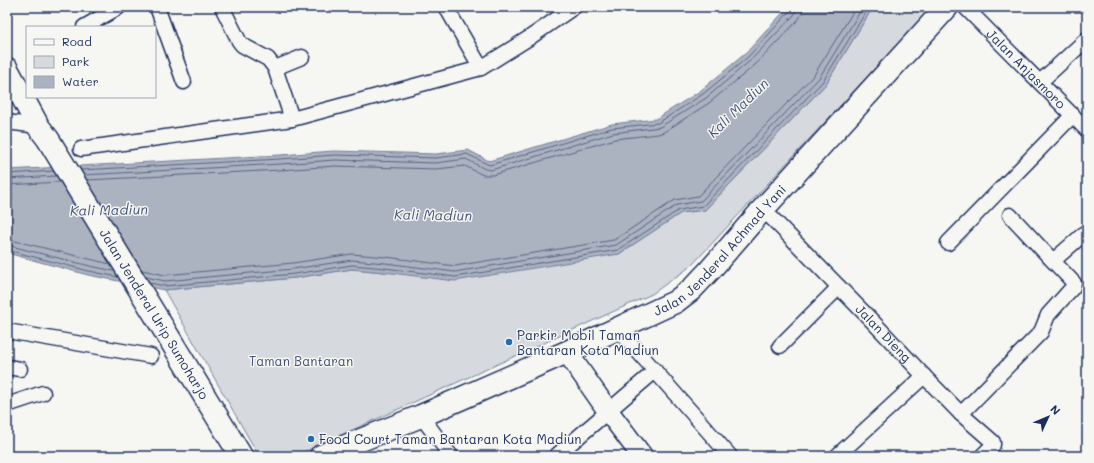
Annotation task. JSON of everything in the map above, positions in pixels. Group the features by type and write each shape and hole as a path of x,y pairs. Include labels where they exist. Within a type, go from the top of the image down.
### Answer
{"highway":[{"name":"Jalan Jenderal Achmad Yani","path":"321,456 421,416 567,352 675,302 692,289 710,270 763,209 947,7"},
{"name":"Jalan Jenderal Urip Sumoharjo","path":"7,69 43,132 241,456"}],"street":[{"path":"88,26 119,7"},
{"path":"157,7 184,82"},
{"path":"222,7 239,42 268,59 275,68 292,119"},
{"path":"446,7 481,68"},
{"path":"81,149 292,119 481,68 529,38 574,7"},
{"name":"Jalan Anjasmoro","path":"965,7 1087,130"},
{"path":"1040,82 1087,39"},
{"path":"275,68 302,57"},
{"path":"948,243 1073,115"},
{"path":"7,122 43,132"},
{"name":"Jalan Dieng","path":"763,209 961,414 993,442 993,445 982,456"},
{"path":"961,414 1042,332 1048,315 1073,288 1074,283 1010,216"},
{"path":"1053,261 1087,231"},
{"path":"780,346 839,287"},
{"path":"618,329 730,456"},
{"path":"7,331 151,356"},
{"path":"567,352 608,411 642,456"},
{"path":"556,456 655,371"},
{"path":"837,456 924,376"},
{"path":"7,405 43,393"},
{"path":"421,416 451,456"}],"green space":[{"name":"Taman Bantaran","path":"873,7 932,7 691,266 652,294 295,456 259,456 164,290 295,278 352,269 384,272 619,254 681,213 705,210 826,84"}],"water":[{"name":"Kali Madiun","path":"788,7 873,7 826,84 705,210 681,213 619,254 455,281 352,269 295,278 164,290 88,275 7,253 7,170 334,151 436,154 468,150 489,161 612,124 656,119 700,91 746,53"}],"place":[{"name":"Parkir Mobil Taman Bantaran Kota Madiun","path":"509,342"},
{"name":"Food Court Taman Bantaran Kota Madiun","path":"311,439"}]}
